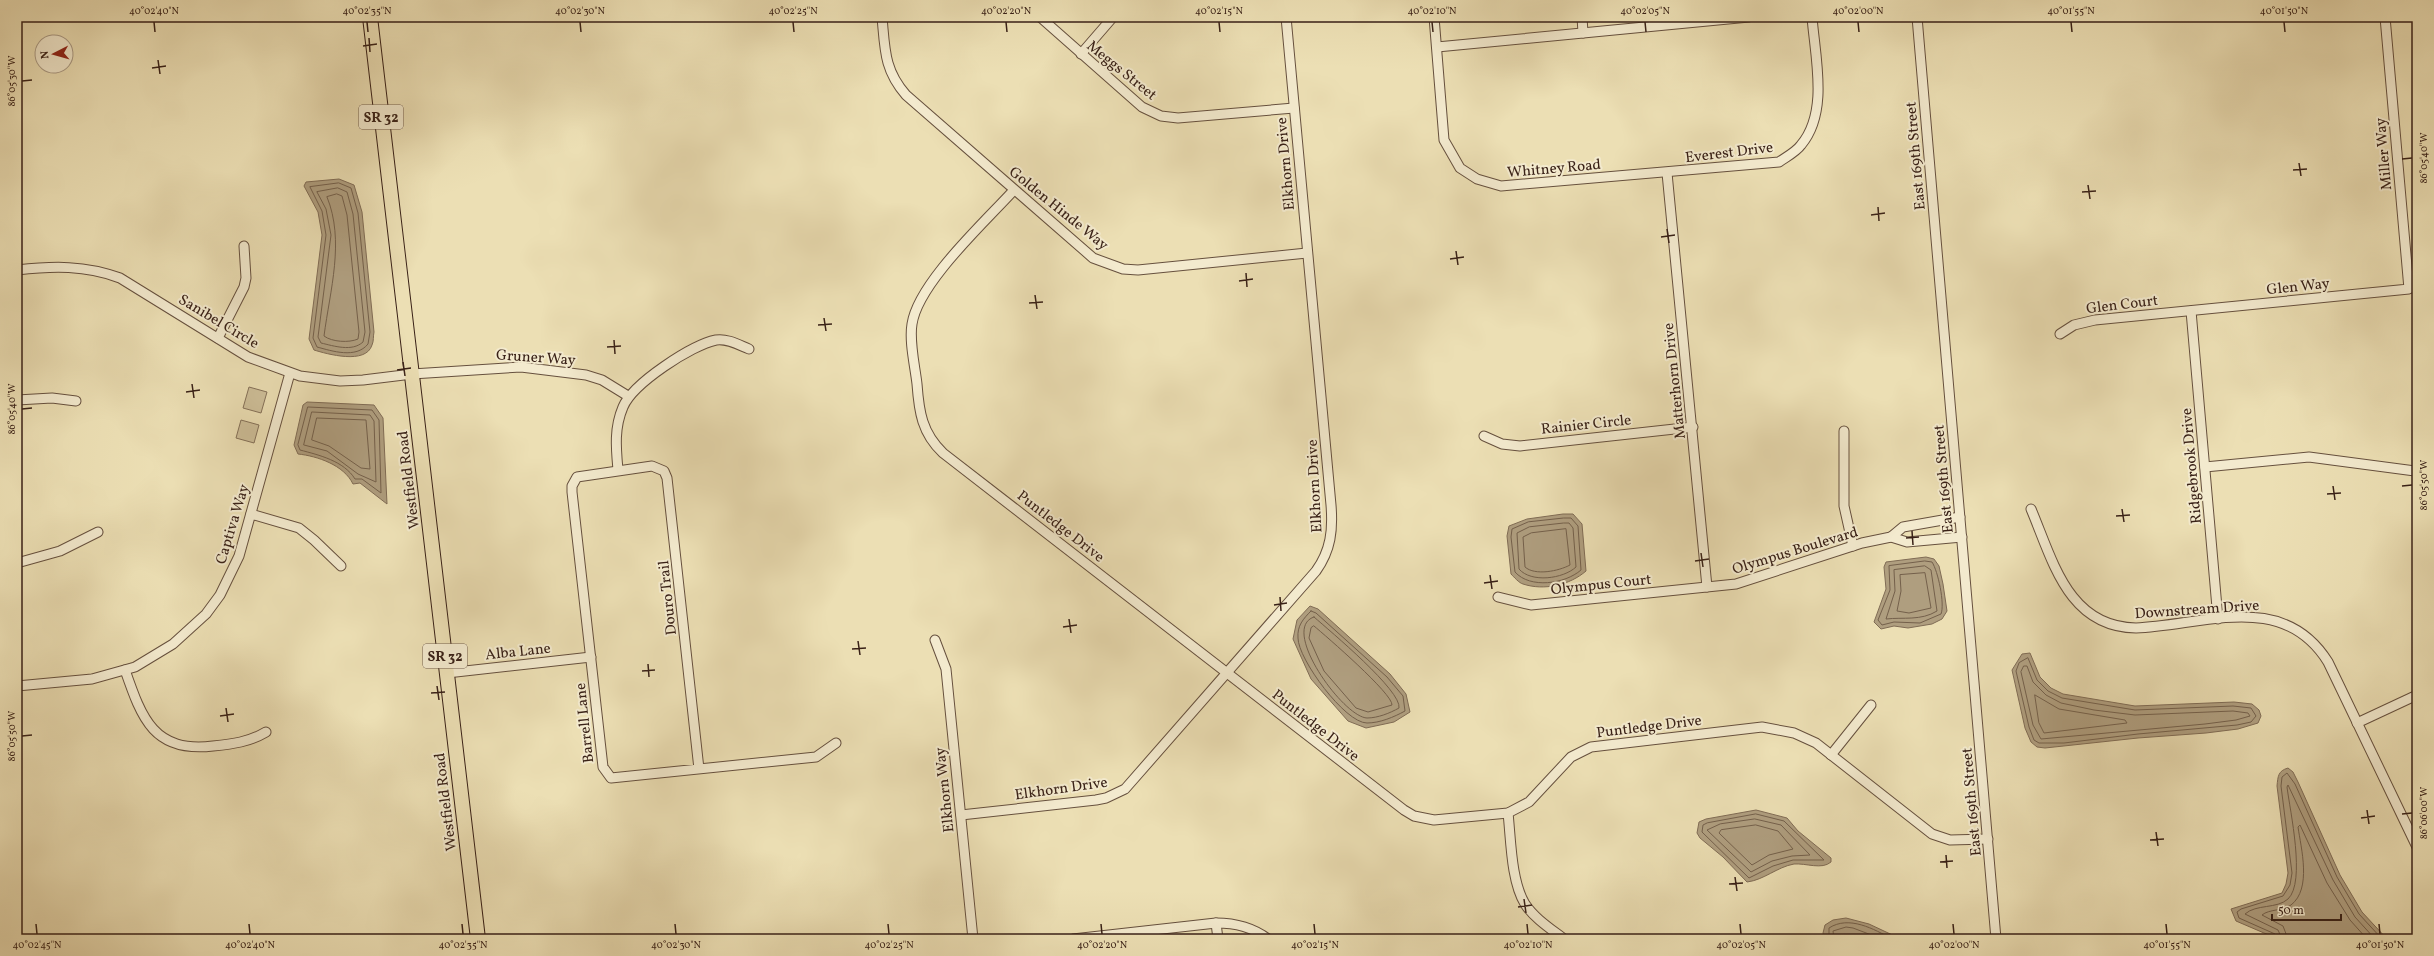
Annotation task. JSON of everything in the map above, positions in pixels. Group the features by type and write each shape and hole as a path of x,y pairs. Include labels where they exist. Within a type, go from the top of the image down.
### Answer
{"main road":[{"name":"Westfield Road","path":"370,17 478,939"}],"street":[{"name":"Golden Hinde Way","path":"882,17 888,67 894,81 906,95 1093,258 1123,270 1307,254"},
{"name":"Meggs Street","path":"1040,17 1080,54 1142,107 1161,116 1187,118 1294,108"},
{"path":"1080,54 1113,17"},
{"name":"Elkhorn Drive","path":"960,815 1096,800 1115,795 1133,782 1316,571 1325,557 1332,536 1331,505 1286,17"},
{"name":"Whitney Road","path":"1434,17 1444,140 1460,168 1477,179 1501,186 1666,173"},
{"path":"1582,17 1583,33"},
{"path":"1437,47 1749,17"},
{"name":"Everest Drive","path":"1666,173 1770,164 1779,162 1800,146 1817,118 1819,103 1812,17"},
{"name":"East 169th Street","path":"1917,17 1996,939"},
{"name":"Miller Way","path":"2385,17 2409,289"},
{"name":"Matterhorn Drive","path":"1666,173 1693,427 1707,587"},
{"name":"Puntledge Drive","path":"1014,190 955,255 922,294 916,305 911,326 919,405 927,435 943,453 1404,810 1414,816 1434,820 1508,813 1529,802 1571,757 1598,746 1762,727 1794,732 1816,743 1932,834 1950,840 1988,839"},
{"path":"218,338 244,287 246,278 244,246"},
{"name":"Sanibel Circle","path":"17,270 62,266 106,273 120,278 248,357 290,373 340,381 412,374"},
{"name":"Glen Way","path":"2191,311 2409,289"},
{"name":"Glen Court","path":"2060,334 2074,325 2096,320 2191,311"},
{"name":"Ridgebrook Drive","path":"2191,311 2218,619"},
{"path":"618,470 615,441 617,423 628,396 650,376 695,348 718,340 734,343 749,349"},
{"name":"Gruner Way","path":"412,374 521,367 586,375 602,380 628,396"},
{"name":"Captiva Way","path":"17,686 92,679 125,670 154,656 174,644 206,614 220,595 231,576 251,514 290,373"},
{"path":"17,400 52,398 76,401"},
{"name":"Rainier Circle","path":"1484,436 1502,444 1520,446 1693,427"},
{"path":"1844,431 1844,506 1852,546"},
{"path":"2205,467 2309,457 2415,471"},
{"name":"Douro Trail","path":"618,470 652,466 664,471 667,478 699,770"},
{"name":"Barrell Lane","path":"618,470 582,475 577,477 572,486 603,767 605,772 611,778 816,758 836,743"},
{"name":"Downstream Drive","path":"2031,509 2067,591 2075,601 2094,616 2124,627 2246,616 2269,618 2287,624 2302,632 2319,647 2328,662 2417,847"},
{"path":"251,514 299,528 341,566"},
{"name":"Olympus Boulevard","path":"1707,587 1736,584 1852,546 1891,537 1903,527 1960,517"},
{"path":"17,563 60,551 98,532"},
{"name":"Olympus Boulevard","path":"1891,537 1907,542 1962,537"},
{"name":"Olympus Court","path":"1498,597 1531,605 1707,587"},
{"name":"Elkhorn Way","path":"935,640 946,669 973,939"},
{"name":"Alba Lane","path":"447,673 591,657"},
{"path":"125,670 142,716 155,732 171,742 189,747 239,743 266,732"},
{"path":"2357,723 2417,695"},
{"path":"1831,755 1871,705"},
{"path":"1508,813 1516,882 1520,894 1532,912 1564,939"},
{"path":"1216,923 1218,939"},
{"path":"1073,939 1095,938 1216,923 1240,925 1254,930 1268,939"}],"shaded area":[{"path":"249,387 267,392 261,413 243,408"},
{"path":"241,420 259,425 254,443 236,438"}],"water":[{"path":"339,179 354,185 362,212 374,332 373,343 368,351 362,355 354,356 328,354 314,350 309,339 322,235 318,212 304,186 306,182"},
{"path":"307,402 374,405 383,418 387,504 360,483 353,484 349,477 337,467 321,459 298,454 294,445 303,405"},
{"path":"1573,514 1582,524 1586,571 1580,576 1565,583 1548,587 1523,584 1511,574 1507,536 1509,526 1527,519"},
{"path":"1926,557 1934,559 1939,566 1947,611 1942,619 1932,624 1908,628 1894,626 1881,629 1874,622 1886,589 1884,567 1886,562"},
{"path":"1310,606 1318,609 1390,674 1406,694 1410,712 1394,722 1366,728 1348,721 1311,679 1293,639 1297,620"},
{"path":"2030,653 2040,677 2051,688 2063,694 2135,706 2234,702 2252,704 2259,710 2261,716 2258,723 2238,729 2045,748 2037,747 2031,742 2025,728 2012,670 2022,654"},
{"path":"2288,768 2293,772 2298,782 2340,875 2362,912 2387,939 2278,939 2236,921 2231,909 2282,893 2286,884 2288,873 2277,786 2280,772"},
{"path":"1756,810 1787,818 1798,831 1831,858 1831,862 1823,866 1794,864 1759,879 1747,882 1723,857 1700,838 1697,833 1699,822 1706,819"},
{"path":"1846,918 1869,924 1901,939 1825,939 1823,933 1825,925 1833,920"}]}
